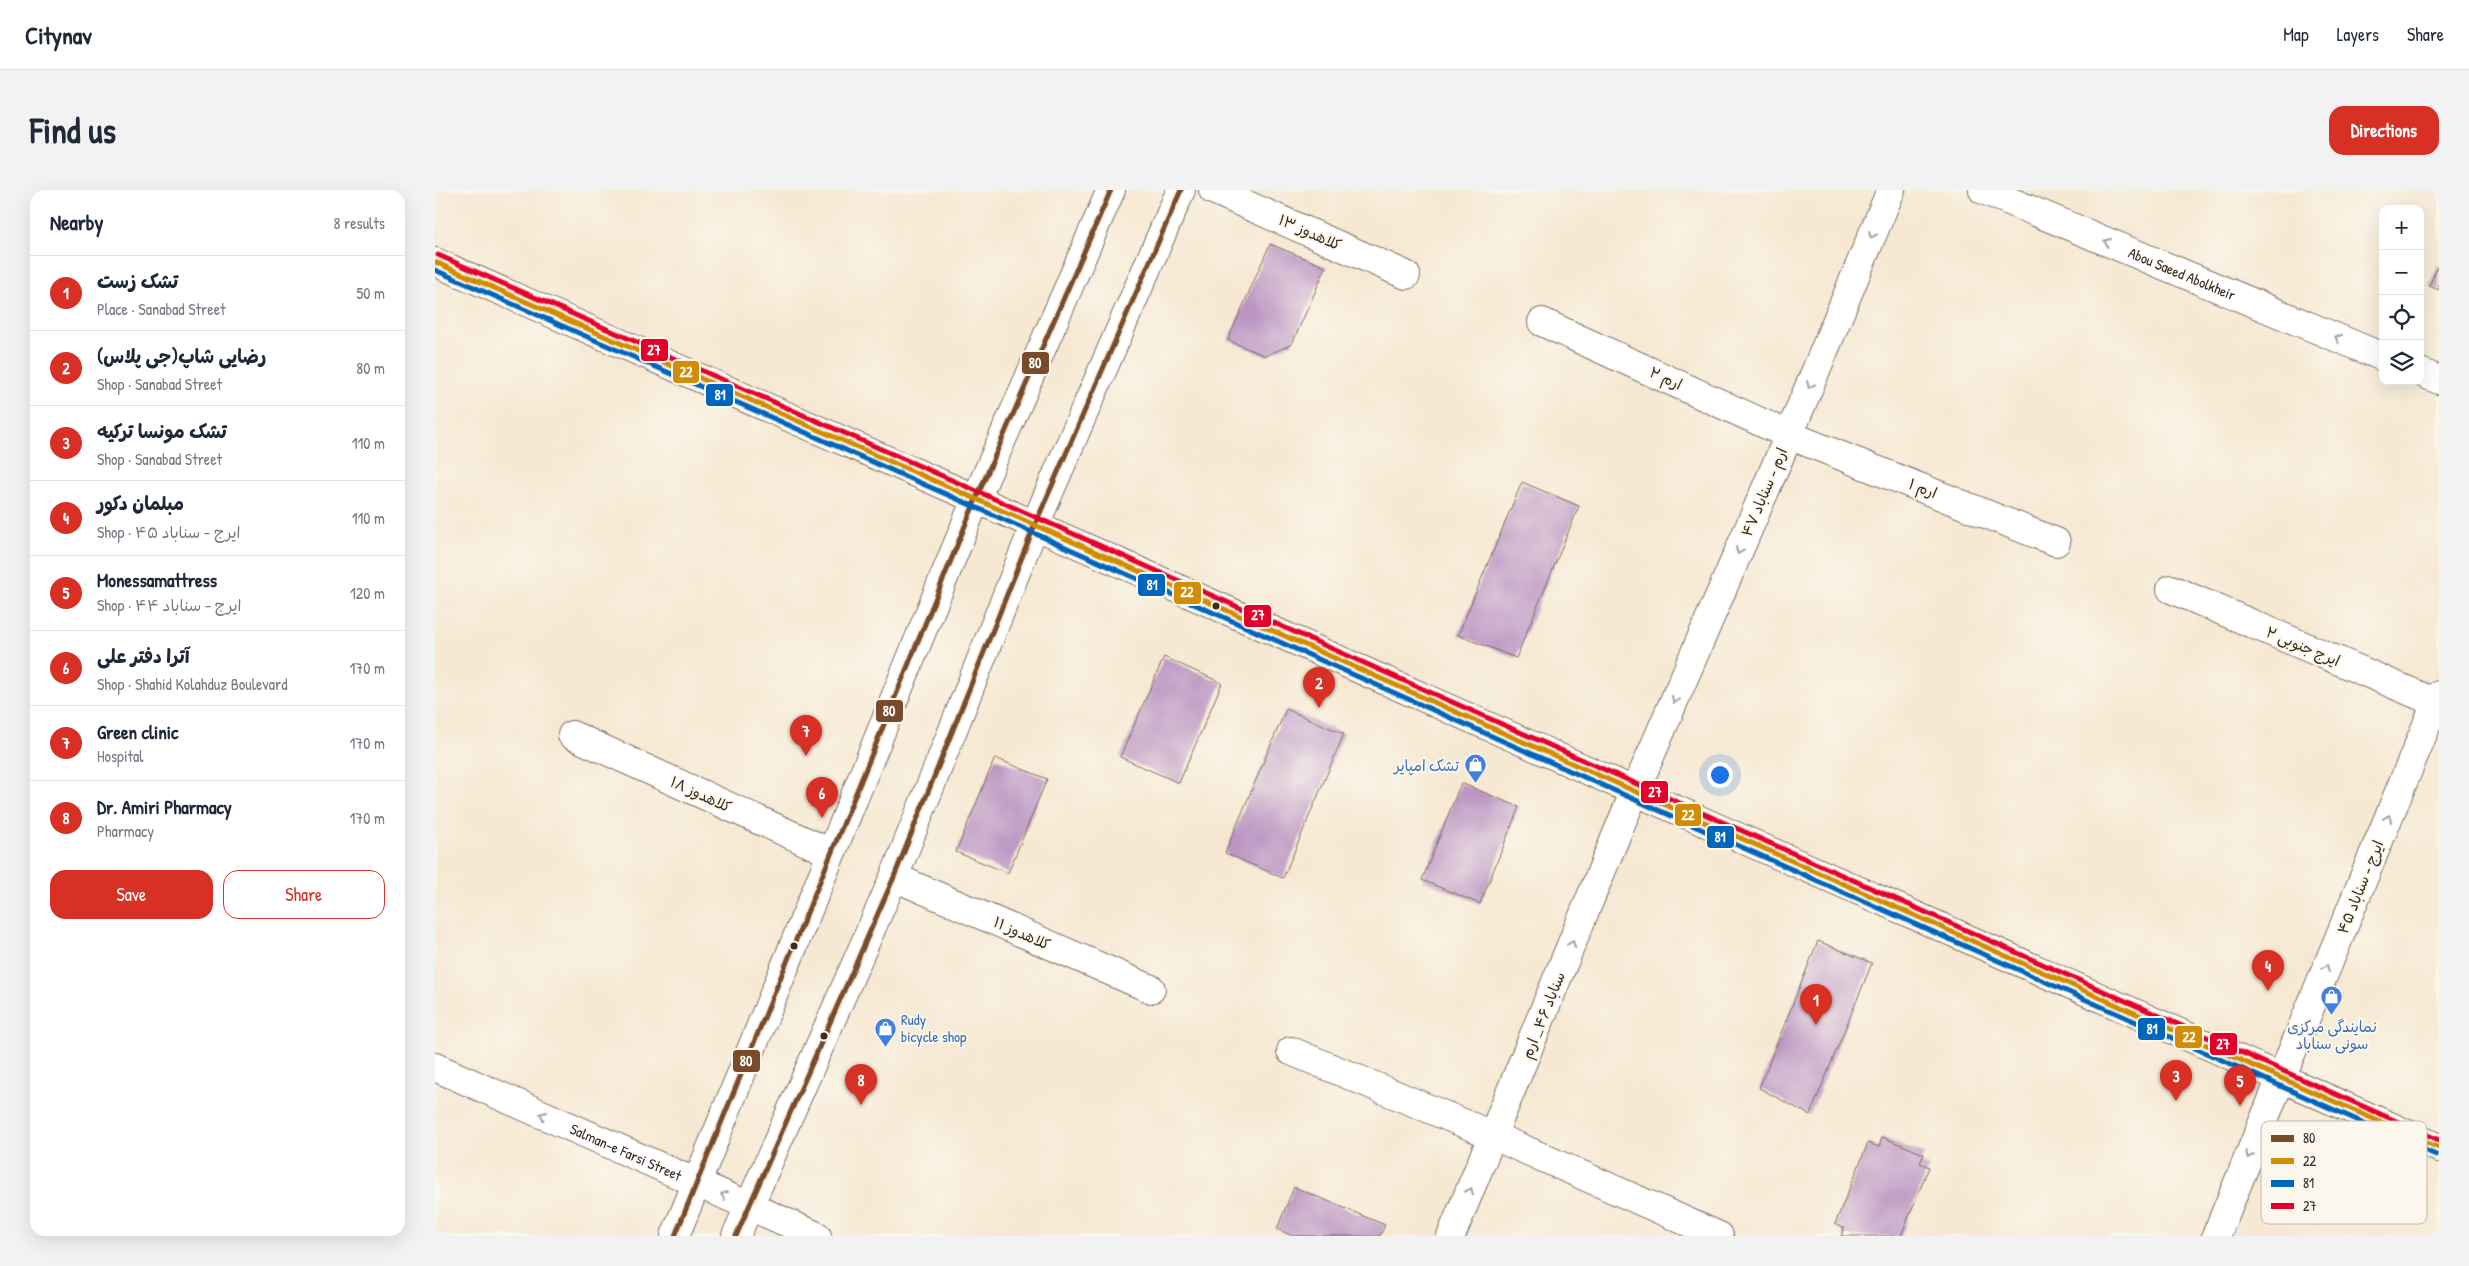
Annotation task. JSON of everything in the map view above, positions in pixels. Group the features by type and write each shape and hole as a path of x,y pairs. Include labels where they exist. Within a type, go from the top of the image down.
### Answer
{"street":[{"path":"675,1236 976,499 1111,190"},
{"path":"737,1236 894,877 1034,527 1181,190"},
{"name":"کلاهدوز ۱۳","path":"1213,190 1406,275"},
{"name":"ارم - سناباد ۴۷","path":"1634,793 1789,435 1891,190"},
{"name":"Abou Saeed Abolkheir","path":"1983,190 2379,355"},
{"path":"435,262 976,499 1034,527 2378,1121"},
{"name":"ارم ۲","path":"1542,322 1789,435"},
{"path":"2424,374 2439,380"},
{"name":"ارم ۱","path":"1789,435 2056,542"},
{"name":"ایرج جنوبی ۲","path":"2171,589 2438,701"},
{"name":"ایرج - سناباد ۴۵","path":"2263,1121 2438,701"},
{"name":"کلاهدوز ۱۸","path":"572,735 831,853"},
{"name":"سناباد ۴۶_ ارم","path":"1451,1236 1494,1136 1634,793"},
{"name":"کلاهدوز ۱۱","path":"894,877 1151,990"},
{"path":"1291,1050 1494,1136 1719,1236"},
{"name":"Salman-e Farsi Street","path":"435,1067 817,1236"},
{"name":"ایرج - سناباد ۴۵","path":"2216,1236 2261,1127"},
{"path":"2427,1143 2439,1148"}],"building":[{"path":"1270,244 1326,267 1292,344 1265,356 1228,340"},
{"path":"2439,263 2439,290 2429,286"},
{"path":"1522,482 1579,506 1516,658 1458,635"},
{"path":"1164,657 1222,683 1179,783 1120,757"},
{"path":"1286,709 1344,734 1283,878 1225,853"},
{"path":"995,758 1047,779 1008,873 956,852"},
{"path":"1461,783 1519,807 1480,904 1422,880"},
{"path":"1818,941 1872,963 1810,1115 1759,1088"},
{"path":"1882,1137 1924,1154 1920,1163 1929,1167 1901,1236 1841,1236 1844,1228 1835,1224 1868,1143 1879,1147"},
{"path":"1294,1187 1385,1225 1380,1236 1293,1236 1277,1229"}],"transit line":[{"name":"80","path":"675,1236 976,499 1111,190"},
{"name":"80","path":"736,1236 894,877 1034,527 1181,190"},
{"name":"27","path":"438,255 979,492 2396,1121"},
{"name":"22","path":"435,262 976,499 2378,1121"},
{"name":"81","path":"435,270 973,506 2359,1121"},
{"name":"27","path":"2427,1135 2439,1140"},
{"name":"22","path":"2427,1143 2439,1148"},
{"name":"81","path":"2427,1151 2436,1155"}],"place":[{"name":"رضایی شاپ(جی پلاس)","path":"1319,708"},
{"name":"Green clinic","path":"806,756"},
{"name":"تشک امپایر","path":"1475,784"},
{"name":"آترا دفتر علی","path":"822,818"},
{"name":"مبلمان دكور","path":"2268,991"},
{"name":"نمایندگی مرکزی سونی سناباد","path":"2332,1016"},
{"name":"تشک زست","path":"1816,1025"},
{"name":"Rudy bicycle shop","path":"885,1047"},
{"name":"تشک مونسا ترکیه","path":"2176,1101"},
{"name":"Dr. Amiri Pharmacy","path":"861,1105"},
{"name":"Monessamattress","path":"2240,1106"}]}
